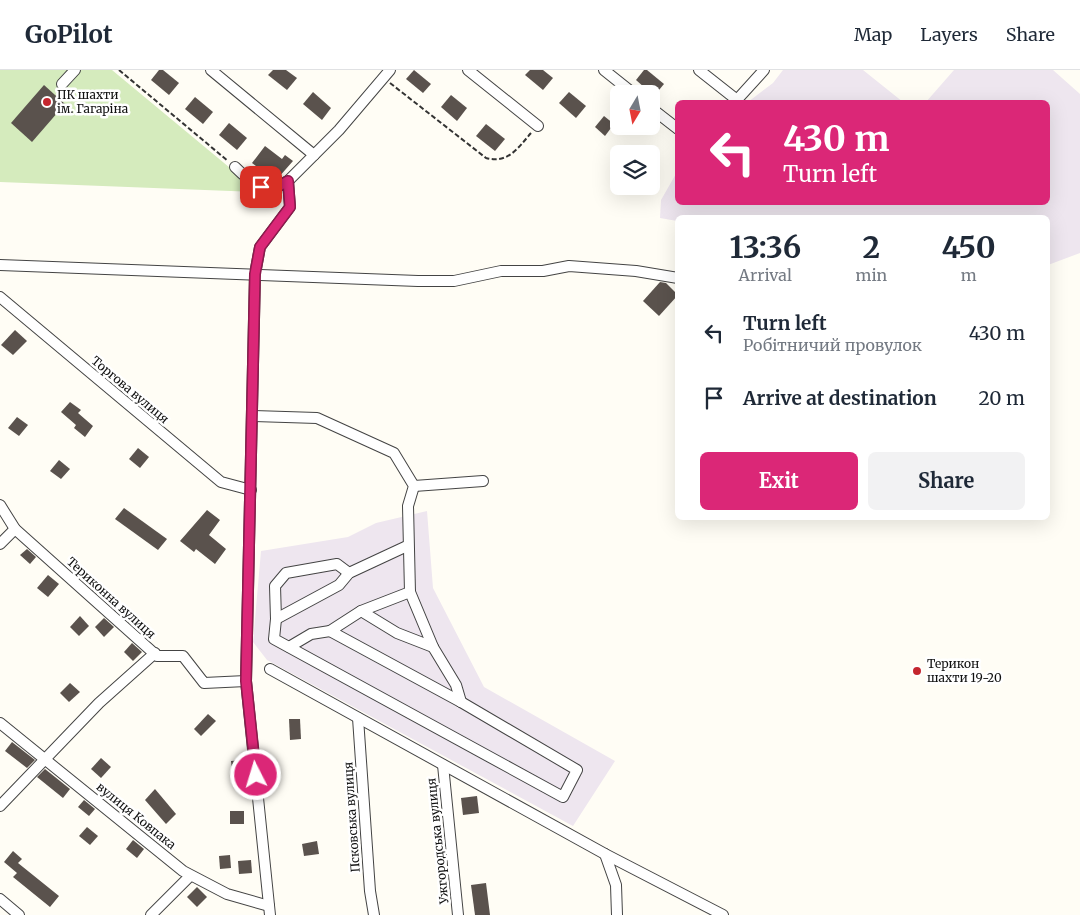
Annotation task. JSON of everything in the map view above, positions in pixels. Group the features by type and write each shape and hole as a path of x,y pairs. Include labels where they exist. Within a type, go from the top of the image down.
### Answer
{"street":[{"path":"62,84 75,70"},
{"path":"212,70 314,155"},
{"path":"468,70 538,126"},
{"path":"604,70 623,85"},
{"path":"700,70 735,100"},
{"path":"737,100 764,70"},
{"path":"235,167 252,183 261,187 279,186 288,181 339,130 386,74"},
{"path":"660,115 675,127"},
{"path":"269,911 246,681 255,274 260,247 290,207 288,181"},
{"path":"0,265 454,281 502,270 543,271 569,266 636,271 675,278"},
{"name":"Торгова вулиця","path":"0,297 221,482 251,490"},
{"path":"253,416 317,418 394,453 414,486 408,506 407,546 410,592 432,647 456,685 461,702"},
{"path":"414,486 483,481"},
{"name":"Териконна вулиця","path":"0,505 15,529 157,656 183,656 204,683 246,681"},
{"path":"0,544 15,529"},
{"path":"276,618 339,585 349,573 407,546"},
{"path":"330,631 461,702 577,770 563,797 274,639 276,618 275,586 286,573 337,564 349,573"},
{"path":"290,647 311,634 330,631 362,611 410,592"},
{"path":"362,611 397,633 432,647"},
{"path":"0,806 99,703 155,653"},
{"path":"270,669 605,854 723,915"},
{"name":"Псковська вулиця","path":"358,718 370,891 374,915"},
{"name":"вулиця Ковпака","path":"0,723 190,876 269,911"},
{"name":"Ужгородська вулиця","path":"443,765 458,915"},
{"path":"605,854 616,885 617,915"},
{"path":"151,915 190,876"},
{"path":"0,899 19,915"}],"path":[{"path":"119,70 235,167"},
{"path":"386,74 486,158 495,160 510,156 538,126"}],"shaded area":[{"path":"783,70 863,70 900,100 751,100 773,83"},
{"path":"954,70 1053,70 1080,94 1080,253 1050,264 1050,215 675,215 675,221 660,218 661,200 675,176 675,205 1050,205 1050,100 928,100"},
{"path":"427,511 433,588 484,687 615,761 573,826 267,660 253,642 261,551 348,537 376,523"}],"green space":[{"path":"0,70 112,70 259,192 0,182"}],"building":[{"path":"159,70 163,70 179,83 169,95 151,80"},
{"path":"273,70 286,70 297,78 287,90 268,75"},
{"path":"414,70 431,84 423,93 406,79"},
{"path":"530,70 543,70 553,78 543,90 525,75"},
{"path":"644,70 647,70 664,84 660,89 660,85 642,85 636,80"},
{"path":"44,85 65,104 32,142 11,123"},
{"path":"313,92 331,108 322,120 303,104"},
{"path":"569,92 586,106 576,118 559,103"},
{"path":"451,95 467,108 457,121 441,107"},
{"path":"195,97 213,112 203,124 185,109"},
{"path":"604,116 610,121 610,129 605,136 595,127"},
{"path":"229,123 247,138 237,150 219,135"},
{"path":"486,124 505,139 495,151 476,136"},
{"path":"265,146 282,159 285,155 293,161 278,178 273,179 252,163"},
{"path":"660,282 666,283 675,292 675,298 659,316 643,301"},
{"path":"15,330 27,341 13,355 1,345"},
{"path":"70,402 81,410 78,413 93,426 85,437 74,428 76,425 61,412"},
{"path":"17,417 28,425 19,436 8,428"},
{"path":"138,448 149,457 140,468 129,459"},
{"path":"59,460 70,469 61,479 50,471"},
{"path":"124,508 167,539 158,550 115,519"},
{"path":"207,510 220,520 209,535 226,549 215,564 196,549 194,552 180,541"},
{"path":"27,549 36,557 30,564 20,555"},
{"path":"48,575 59,584 48,597 37,588"},
{"path":"80,616 89,626 79,636 70,627"},
{"path":"104,618 114,627 104,637 95,627"},
{"path":"132,643 142,652 133,661 124,652"},
{"path":"70,683 80,692 69,702 60,693"},
{"path":"208,714 216,721 201,736 194,729"},
{"path":"289,719 300,719 301,739 290,740"},
{"path":"12,742 35,760 27,768 5,751"},
{"path":"101,758 111,767 101,778 91,769"},
{"path":"242,760 244,776 233,777 231,761"},
{"path":"45,769 70,789 63,798 37,777"},
{"path":"155,789 176,814 166,824 145,800"},
{"path":"477,796 479,813 463,815 461,798"},
{"path":"84,800 95,809 89,816 78,807"},
{"path":"230,811 244,811 244,824 230,824"},
{"path":"87,827 98,836 90,845 79,836"},
{"path":"133,840 144,849 137,858 126,849"},
{"path":"317,841 319,854 304,856 302,844"},
{"path":"13,851 22,859 18,863 59,896 50,907 13,877 17,873 4,862"},
{"path":"230,855 231,868 220,869 219,856"},
{"path":"251,860 252,873 239,874 238,861"},
{"path":"486,883 490,915 475,915 471,885"},
{"path":"197,887 207,897 197,907 187,897"}],"place":[{"name":"ПК шахти ім. Гагаріна","path":"47,102"},
{"name":"Терикон шахти 19-20","path":"917,671"}],"route":[{"path":"256,775 246,681 255,274 260,247 290,207 288,181 279,186 261,187"}]}
